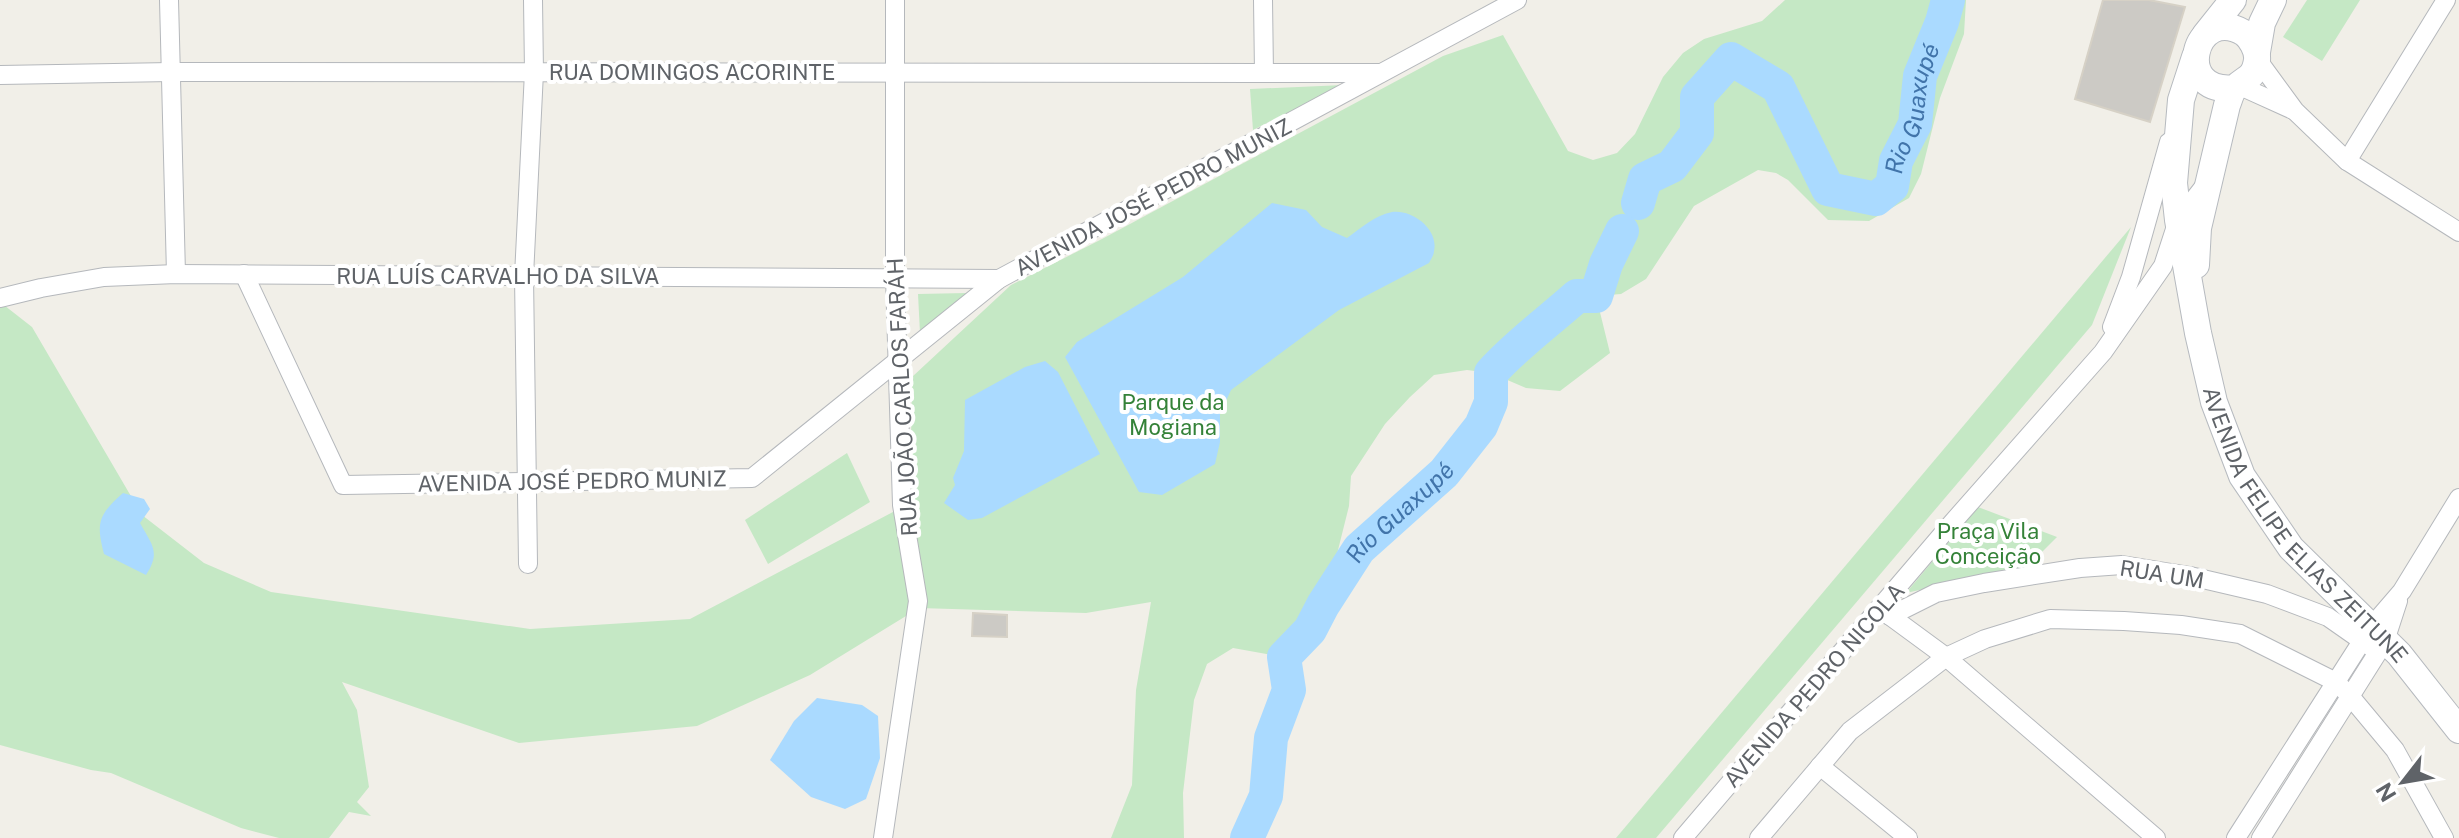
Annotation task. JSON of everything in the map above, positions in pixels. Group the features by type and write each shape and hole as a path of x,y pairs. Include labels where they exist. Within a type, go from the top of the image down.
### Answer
{"main road":[{"path":"2193,300 2174,266 2178,220 2174,183 2181,100 2197,49 2233,0"},
{"path":"2193,300 2198,228 2227,105 2237,87 2252,75 2262,23 2273,0"},
{"path":"2237,87 2223,89 2212,86 2203,78 2196,68 2197,49 2214,29 2232,27 2248,36 2257,56"},
{"name":"AVENIDA FELIPE ELIAS ZEITUNE","path":"2193,300 2214,402 2242,476 2291,548 2374,640 2399,654 2459,730"}],"street":[{"path":"169,0 176,274"},
{"path":"528,564 524,276 534,72 533,0"},
{"name":"RUA JOÃO CARLOS FARÁH","path":"883,838 918,601 902,505 895,278 895,0"},
{"path":"1263,0 1264,73"},
{"name":"AVENIDA JOSÉ PEDRO MUNIZ","path":"244,274 343,485 752,478 999,279 1517,0"},
{"path":"2347,161 2446,0"},
{"path":"2257,56 2295,111 2347,161 2459,232"},
{"name":"RUA DOMINGOS ACORINTE","path":"0,75 171,72 1383,73"},
{"path":"2237,87 2295,111"},
{"name":"AVENIDA PEDRO NICOLA","path":"2103,352 2131,277 2181,100"},
{"path":"2178,220 2210,179"},
{"name":"AVENIDA PEDRO NICOLA","path":"1683,838 1885,612 1952,523 2103,352 2174,266"},
{"name":"RUA LUÍS CARVALHO DA SILVA","path":"0,298 104,277 176,274 999,279"},
{"path":"2261,838 2350,696 2374,640 2459,498"},
{"name":"RUA UM","path":"1885,612 1936,593 1960,588 2080,568 2122,565 2190,576 2267,594 2328,617 2374,640"},
{"path":"1885,612 1946,657 2156,838"},
{"path":"1759,838 1850,731 1946,657 1985,639 2050,619 2181,625 2240,634 2336,682 2395,750 2444,838"},
{"path":"2236,838 2336,682 2374,640"},
{"path":"1820,766 1908,838"}],"green space":[{"name":"Parque da Mogiana","path":"1785,0 1966,0 1964,34 1940,98 1921,174 1909,198 1869,221 1828,220 1788,180 1776,173 1758,170 1694,206 1646,279 1621,294 1596,296 1610,353 1560,391 1526,388 1491,373 1467,370 1434,375 1385,424 1351,476 1349,506 1335,562 1291,635 1284,657 1233,648 1207,664 1194,700 1183,793 1184,838 1111,838 1132,785 1136,690 1151,602 1086,613 919,608 810,675 697,726 519,743 342,682 357,710 369,787 357,802 371,816 349,812 329,838 279,838 241,828 111,773 0,745 0,302 32,327 142,515 204,563 271,592 530,629 690,619 910,503 912,377 1011,285 1443,56 1503,35 1568,151 1593,160 1617,153 1635,134 1663,77 1683,53 1704,39 1762,21"},
{"path":"2307,0 2360,0 2322,61 2283,37"},
{"path":"1344,85 1253,130 1250,89"},
{"path":"2131,227 2092,325 1656,838 1616,838"},
{"path":"967,293 920,333 918,294"},
{"path":"847,453 870,502 768,564 745,520"},
{"name":"Praça Vila Conceição","path":"1978,507 2057,537 2028,566 1906,593"}],"water":[{"path":"1272,203 1306,210 1322,227 1347,238 1385,214 1408,214 1428,228 1434,243 1434,254 1429,263 1339,310 1231,390 1220,414 1220,442 1215,464 1162,495 1139,492 1065,357 1077,342 1183,277"},
{"path":"1045,361 1058,372 1100,454 982,518 968,520 944,503 955,485 953,478 964,451 965,400 1025,367"},
{"path":"123,493 144,499 150,509 140,523 154,554 146,575 104,554 101,520 108,507"},
{"path":"817,698 862,705 878,716 880,758 866,799 845,809 811,797 770,760 794,721"}],"building":[{"path":"2103,0 2149,0 2185,7 2150,122 2075,99"},
{"path":"973,613 1007,615 1007,637 972,636"}],"waterway":[{"name":"Rio Guaxupé","path":"1638,203 1645,179 1672,166 1697,133 1697,97 1731,59 1778,87 1828,189 1876,199 1892,186 1896,161 1915,124 1920,76 1948,0"},
{"name":"Rio Guaxupé","path":"1247,838 1266,796 1271,738 1289,690 1284,657 1310,630 1359,549 1444,473 1481,426 1491,402 1491,373 1577,296 1596,296 1606,264 1622,231"}]}
